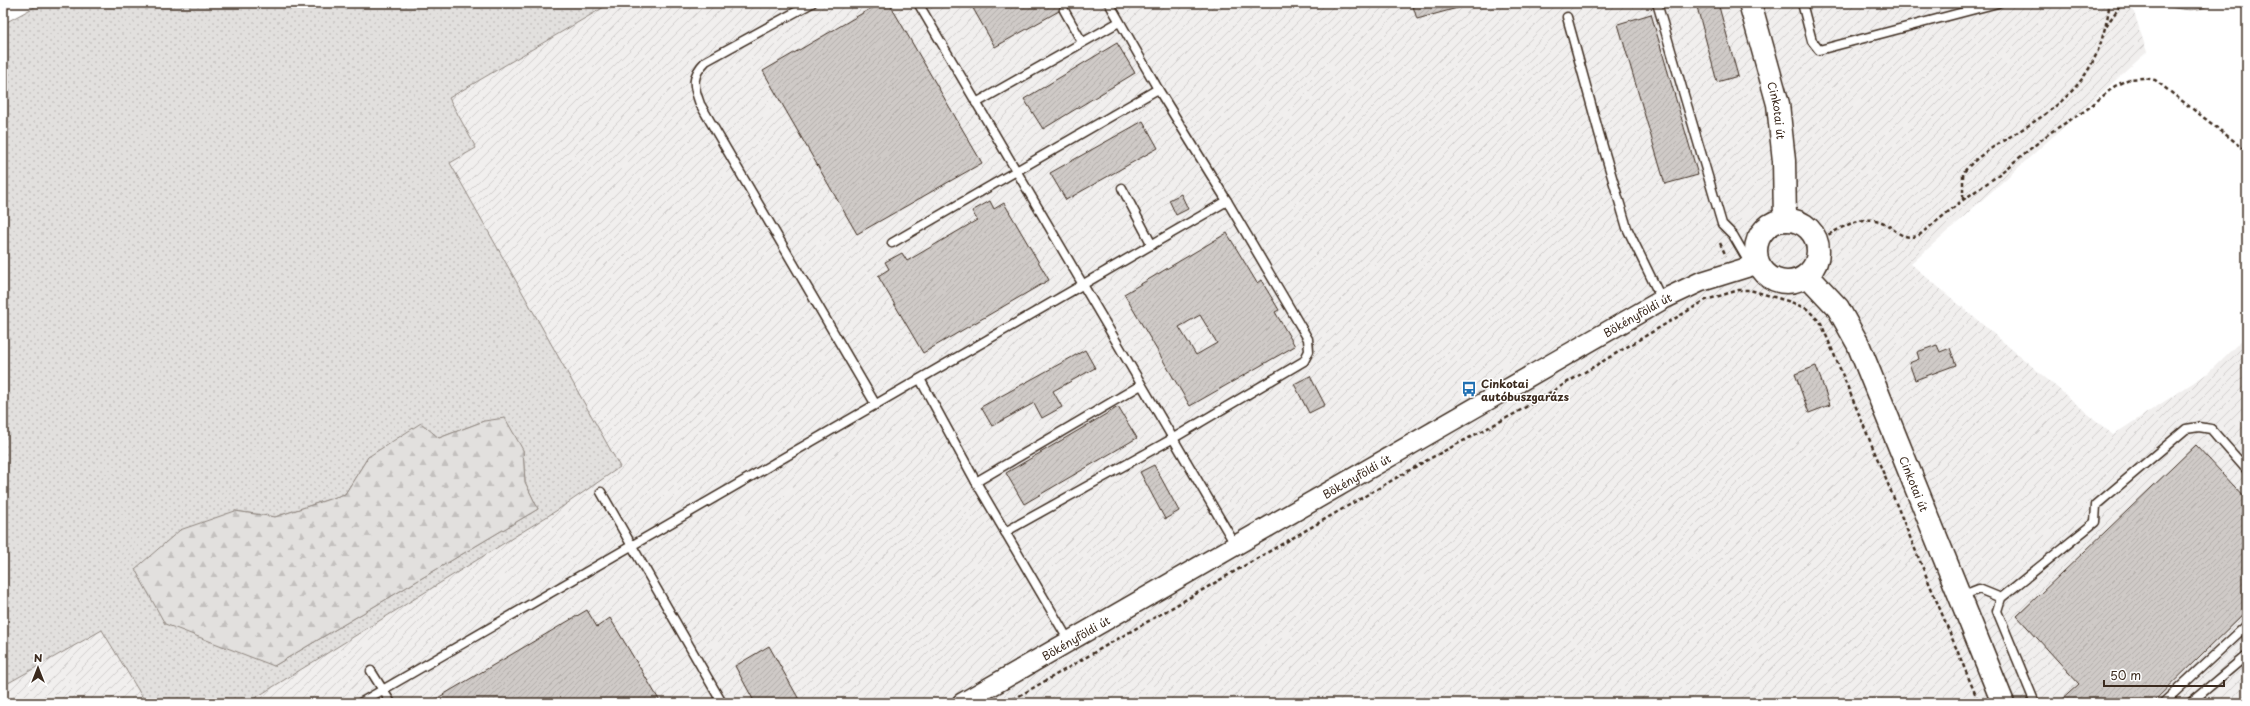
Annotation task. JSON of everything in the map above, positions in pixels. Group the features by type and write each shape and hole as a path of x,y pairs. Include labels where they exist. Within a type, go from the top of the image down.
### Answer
{"main road":[{"name":"Cinkotai út","path":"1750,3 1778,104 1784,161 1786,220"},
{"path":"1786,220 1795,221 1804,226 1816,241 1818,253 1815,266 1807,275 1794,282 1780,282 1766,276 1755,265 1755,249 1760,235 1771,224 1786,220"},
{"name":"Cinkotai út","path":"1807,275 1838,308 1858,344 2003,703"}],"street":[{"name":"Bökényföldi út","path":"962,703 1662,300 1700,282 1755,265"}],"lane":[{"path":"812,3 706,61 698,70 694,80 700,104 876,405"},
{"path":"918,3 1236,546"},
{"path":"1005,532 1172,439 1304,361 1309,351 1308,339 1227,201 1158,89 1109,3"},
{"path":"1657,3 1722,224 1733,235 1755,265"},
{"path":"1802,3 1812,41 1819,50 1998,3"},
{"path":"1064,10 1082,42"},
{"path":"1567,17 1598,134 1627,228 1662,300"},
{"path":"976,103 1119,22"},
{"path":"892,243 1158,89"},
{"path":"1122,188 1152,245"},
{"path":"360,703 631,544 876,405 1227,201"},
{"path":"920,379 976,482 1069,642"},
{"path":"976,482 1141,385"},
{"path":"2035,703 1997,611 2001,598 2095,522 2096,504 2186,428 2199,427 2211,429 2247,470"},
{"path":"601,492 722,703"},
{"path":"1961,596 1979,589 2001,598"},
{"path":"2163,703 2247,625"},
{"path":"2190,703 2247,655"},
{"path":"371,671 391,703"}],"path":[{"path":"1963,200 1963,173 1973,161 2040,118 2077,87 2088,72 2098,52 2106,27 2109,3"},
{"path":"2106,27 2122,3"},
{"path":"1816,241 1855,222 1872,219 1882,221 1902,236 1911,238 1918,236 1963,200 1993,180 2051,132 2086,110 2115,86 2129,79 2144,78 2155,80 2247,151"},
{"path":"1007,703 1429,459 1514,414 1706,300 1739,290 1750,290 1791,302 1807,310 1821,323 1979,703"}],"shaded area":[{"path":"611,3 2131,3 2147,52 1911,264 2113,435 2208,373 2247,335 2247,703 247,703 559,509 620,467 450,163 476,148 449,98"},
{"path":"102,629 146,703 3,703 3,686"}],"green space":[{"path":"42,3 611,3 449,98 476,148 450,163 620,467 559,509 247,703 146,703 102,630 3,686 3,24","holes":["484,421 523,450 525,482 538,509 274,666 235,511 275,517 345,494 368,457 439,438"]},
{"path":"2162,3 2212,3 2201,9 2188,10 2162,5"},
{"path":"505,418 523,450 525,482 538,509 274,666 165,624 135,569 180,530 235,511 275,517 345,494 368,457 421,423 439,438 484,421"}],"building":[{"path":"880,3 889,3 982,163 857,234 763,71"},
{"path":"970,3 1072,3 1067,6 1061,5 1059,11 995,47"},
{"path":"1412,3 1461,3 1461,7 1417,19"},
{"path":"1696,3 1718,3 1738,76 1717,82"},
{"path":"1651,14 1698,175 1665,184 1618,24"},
{"path":"1117,43 1135,73 1043,129 1024,99"},
{"path":"1143,121 1158,148 1066,200 1050,173"},
{"path":"1181,194 1188,209 1176,215 1169,200"},
{"path":"990,201 994,209 1004,203 1049,280 923,353 878,276 889,269 885,262 902,253 907,261 977,220 972,211"},
{"path":"1227,233 1257,283 1261,280 1279,310 1275,312 1295,346 1190,406 1124,294","holes":["1200,315 1217,343 1196,355 1179,327"]},
{"path":"1937,345 1940,352 1950,348 1956,365 1915,380 1909,363 1919,359 1917,352"},
{"path":"1085,350 1095,368 1053,391 1062,407 1042,418 1034,403 992,426 981,407"},
{"path":"1816,366 1830,405 1809,413 1795,374"},
{"path":"1310,376 1325,405 1309,413 1294,384"},
{"path":"1118,407 1137,438 1024,504 1006,473"},
{"path":"2196,445 2247,500 2247,610 2152,703 2058,703 2079,684 2017,616"},
{"path":"1154,465 1179,511 1165,519 1140,472"},
{"path":"587,610 597,627 610,618 661,703 429,703"},
{"path":"769,646 801,703 755,703 735,666"}],"place":[{"name":"Cinkotai autóbuszgarázs","path":"1469,389"}]}
